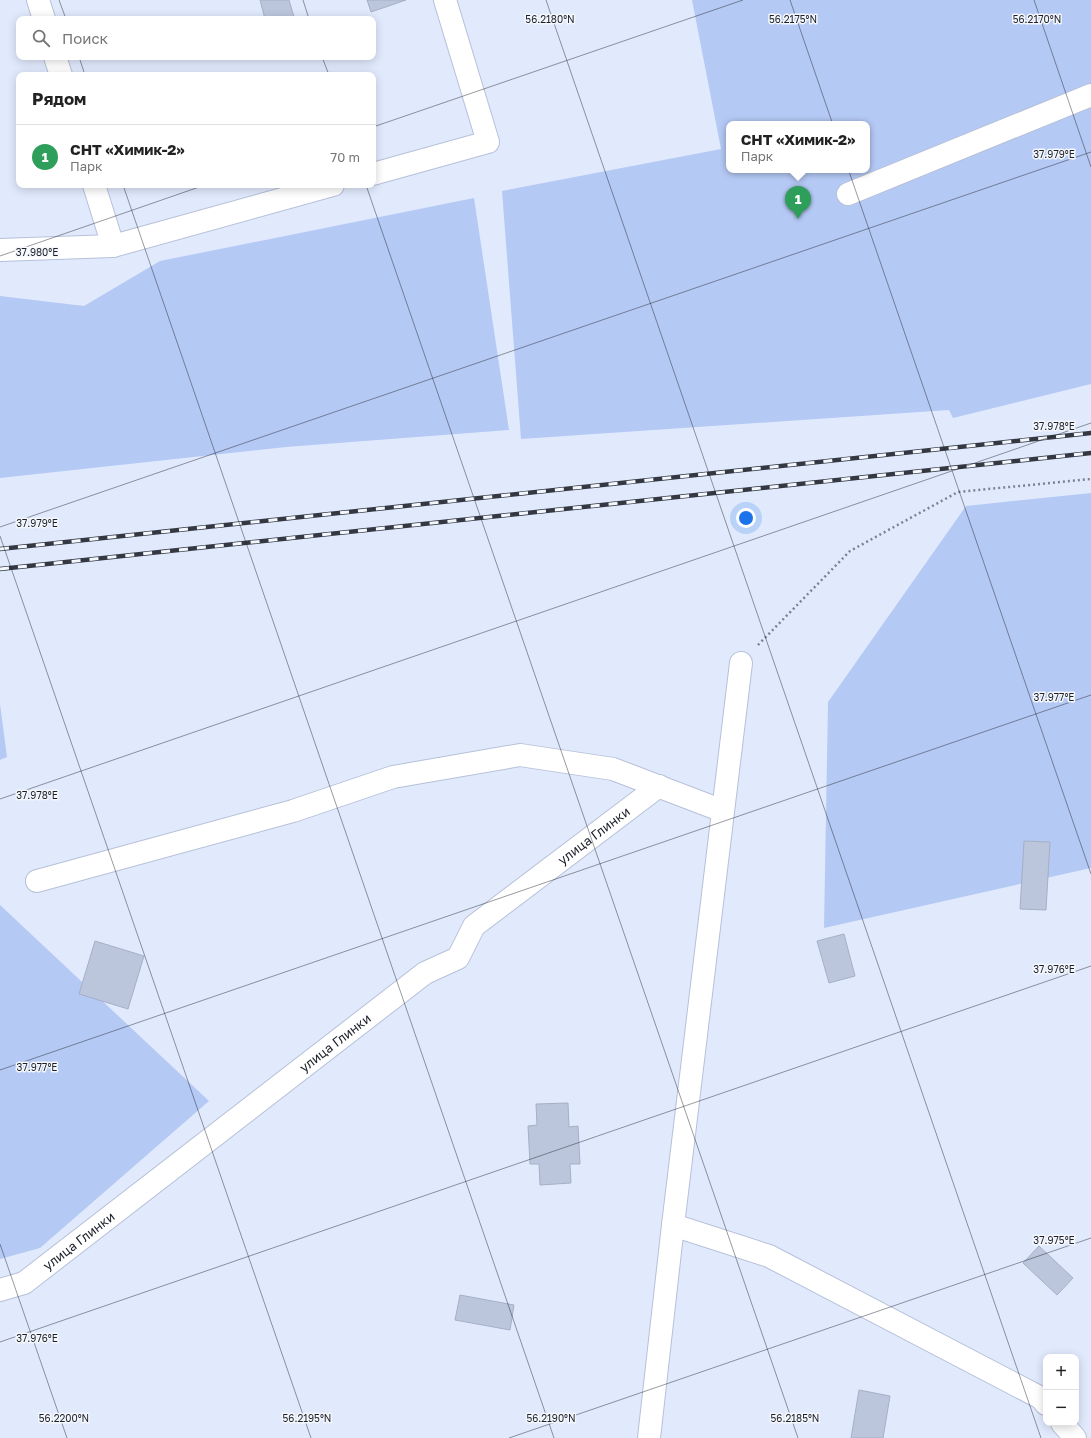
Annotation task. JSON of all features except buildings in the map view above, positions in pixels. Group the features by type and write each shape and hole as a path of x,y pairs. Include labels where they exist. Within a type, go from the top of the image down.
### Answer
{"street":[{"path":"38,0 43,16"},
{"path":"376,173 488,142 446,0"},
{"path":"56,60 60,72"},
{"path":"848,194 1091,95"},
{"path":"95,188 113,246"},
{"path":"0,250 113,246 322,188"},
{"path":"650,1438 673,1225 741,663"},
{"path":"37,881 293,811 393,777 520,755 613,769 723,811"},
{"name":"улица Глинки","path":"0,1290 24,1283 425,972 458,958 474,926 659,786"},
{"path":"673,1225 769,1256 1043,1400"},
{"path":"1064,1426 1074,1438"}],"path":[{"path":"741,663 850,551 958,492 1091,479"}],"shaded area":[{"path":"692,0 1091,0 1091,384 953,418 949,410 521,439 502,191 721,149"},
{"path":"474,198 509,430 286,447 0,478 0,296 84,306 160,261"},
{"path":"1091,493 1091,868 824,928 828,702 966,506"},
{"path":"0,704 7,757 0,760"},
{"path":"0,905 209,1101 40,1248 0,1259"}],"railway":[{"path":"0,549 1091,433"},
{"path":"0,569 1091,453"}],"place":[{"name":"СНТ «Химик-2»","path":"798,219"}]}
